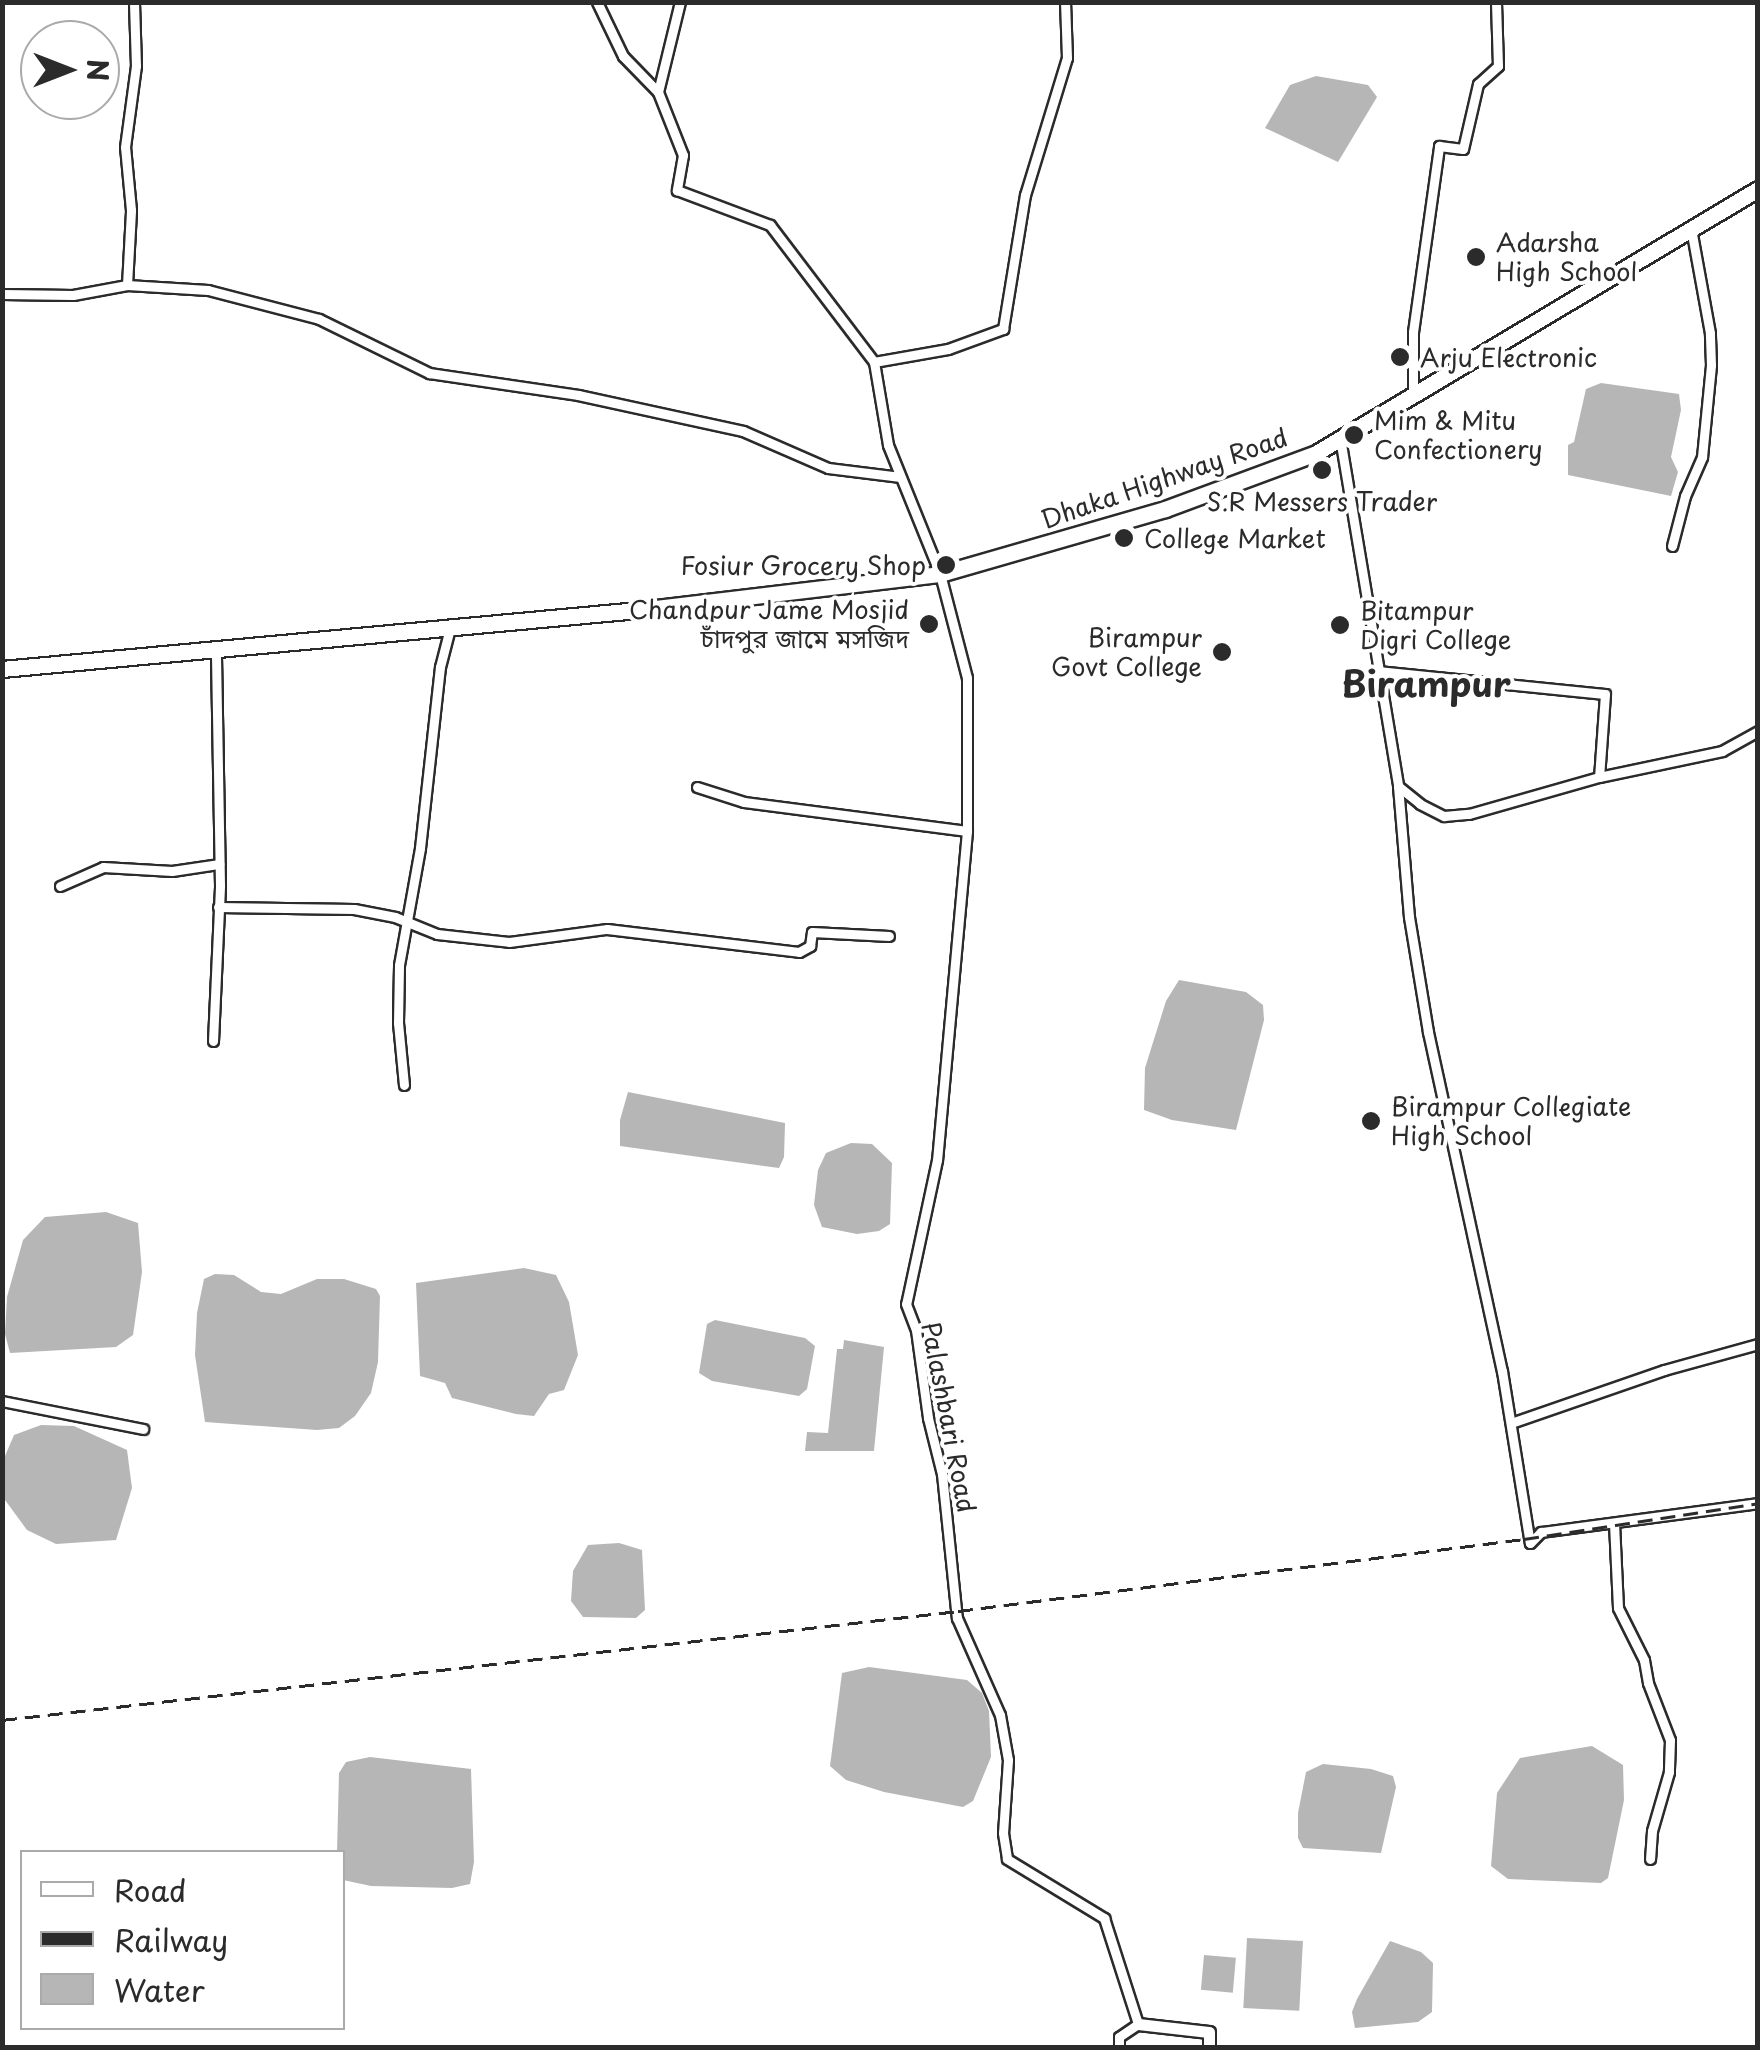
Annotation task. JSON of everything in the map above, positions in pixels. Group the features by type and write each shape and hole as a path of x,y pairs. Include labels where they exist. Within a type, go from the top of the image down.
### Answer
{"main road":[{"name":"Dhaka Highway Road","path":"2,669 450,628 940,574 1226,488 1316,453 1412,392 1758,189"}],"street":[{"path":"127,286 130,210 126,147 136,66 134,2"},
{"path":"597,2 624,56 658,92 683,155 677,190 770,225 874,362 948,349 1002,329 1025,196 1068,58 1065,2"},
{"path":"658,92 680,2"},
{"path":"1412,392 1413,332 1439,146 1464,149 1478,84 1498,66 1496,2"},
{"path":"1672,546 1685,496 1702,457 1710,365 1710,333 1691,228"},
{"path":"2,294 73,296 127,286 208,290 319,320 429,374 578,395 743,431 828,468 900,477"},
{"name":"Palashbari Road","path":"874,362 888,445 940,574 967,678 967,830 937,1160 906,1304 916,1330 928,1418 942,1474 957,1618 1000,1714 1008,1760 1002,1833 1006,1858 1104,1918 1138,2024"},
{"path":"1340,438 1398,786 1408,917 1428,1032 1511,1423 1530,1543 1542,1532 1758,1503"},
{"path":"404,1085 397,993 426,808 440,668 450,628"},
{"path":"214,1041 220,864 216,650"},
{"path":"1377,671 1605,694 1599,777"},
{"path":"1398,786 1444,816 1489,810 1599,777 1722,751 1758,731"},
{"path":"697,786 744,802 967,830"},
{"path":"60,886 86,871 114,865 172,871 220,864"},
{"path":"218,906 354,909 395,917 437,934 508,942 606,929 799,952 810,946 812,932 889,936"},
{"path":"1511,1423 1664,1370 1758,1344"},
{"path":"2,1401 143,1429"},
{"path":"1614,1523 1618,1608 1644,1660 1648,1683 1670,1740 1669,1772 1652,1831 1650,1859"},
{"path":"1119,2048 1119,2037 1138,2024 1208,2032 1209,2048"}],"water":[{"path":"1316,76 1368,85 1377,97 1338,162 1265,128 1290,85"},
{"path":"1601,383 1679,394 1681,410 1671,457 1678,472 1671,496 1568,475 1568,445 1574,442 1586,389"},
{"path":"1179,980 1246,992 1263,1005 1264,1020 1236,1130 1172,1120 1144,1110 1145,1068 1166,1001"},
{"path":"628,1092 785,1123 784,1157 779,1168 620,1146 620,1120"},
{"path":"851,1143 872,1144 892,1163 890,1224 879,1231 857,1234 822,1227 814,1205 818,1170 826,1153"},
{"path":"106,1212 138,1223 142,1272 133,1335 116,1347 10,1353 5,1334 7,1297 23,1240 45,1217"},
{"path":"524,1268 556,1275 569,1302 578,1355 564,1390 549,1394 534,1416 452,1398 445,1383 420,1376 416,1283"},
{"path":"215,1274 234,1275 261,1292 281,1294 317,1279 344,1279 376,1289 380,1296 378,1362 371,1393 355,1416 339,1428 317,1430 205,1422 195,1355 197,1313 204,1279"},
{"path":"715,1320 805,1338 815,1346 807,1389 799,1396 712,1381 699,1373 707,1324"},
{"path":"844,1340 884,1347 874,1451 805,1451 807,1432 828,1433 837,1349 843,1349"},
{"path":"41,1425 74,1426 127,1450 132,1488 116,1540 56,1544 27,1530 5,1500 5,1456 14,1435"},
{"path":"619,1543 642,1550 645,1610 636,1618 583,1617 571,1601 573,1571 588,1545"},
{"path":"869,1667 967,1680 982,1693 989,1711 991,1757 973,1801 963,1807 884,1792 846,1780 830,1766 842,1673"},
{"path":"1592,1746 1623,1765 1624,1800 1608,1878 1601,1883 1508,1879 1491,1866 1497,1793 1520,1758"},
{"path":"370,1757 471,1769 474,1862 470,1884 452,1888 371,1886 345,1880 345,1850 337,1850 339,1773 346,1762"},
{"path":"1323,1764 1371,1769 1393,1776 1396,1787 1381,1853 1303,1848 1298,1838 1298,1813 1306,1772"},
{"path":"1247,1938 1303,1941 1299,2011 1243,2008"},
{"path":"1390,1941 1421,1952 1433,1963 1432,2012 1418,2022 1355,2028 1352,2012 1357,1999"},
{"path":"1204,1955 1236,1958 1233,1993 1201,1990"}],"railway":[{"path":"2,1720 958,1611 1524,1539 1758,1503"}],"place":[{"name":"Adarsha High School","path":"1476,257"},
{"name":"Arju Electronic","path":"1400,357"},
{"name":"Mim & Mitu Confectionery","path":"1354,435"},
{"name":"S.R Messers Trader","path":"1322,470"},
{"name":"College Market","path":"1124,538"},
{"name":"Fosiur Grocery Shop","path":"946,565"},
{"name":"Chandpur Jame Mosjid চাঁদপুর জামে মসজিদ","path":"929,624"},
{"name":"Bitampur Digri College","path":"1340,625"},
{"name":"Birampur Govt College","path":"1222,652"},
{"name":"Birampur Collegiate High School","path":"1371,1121"}],"district":[{"name":"Birampur","path":"1426,683"}]}
